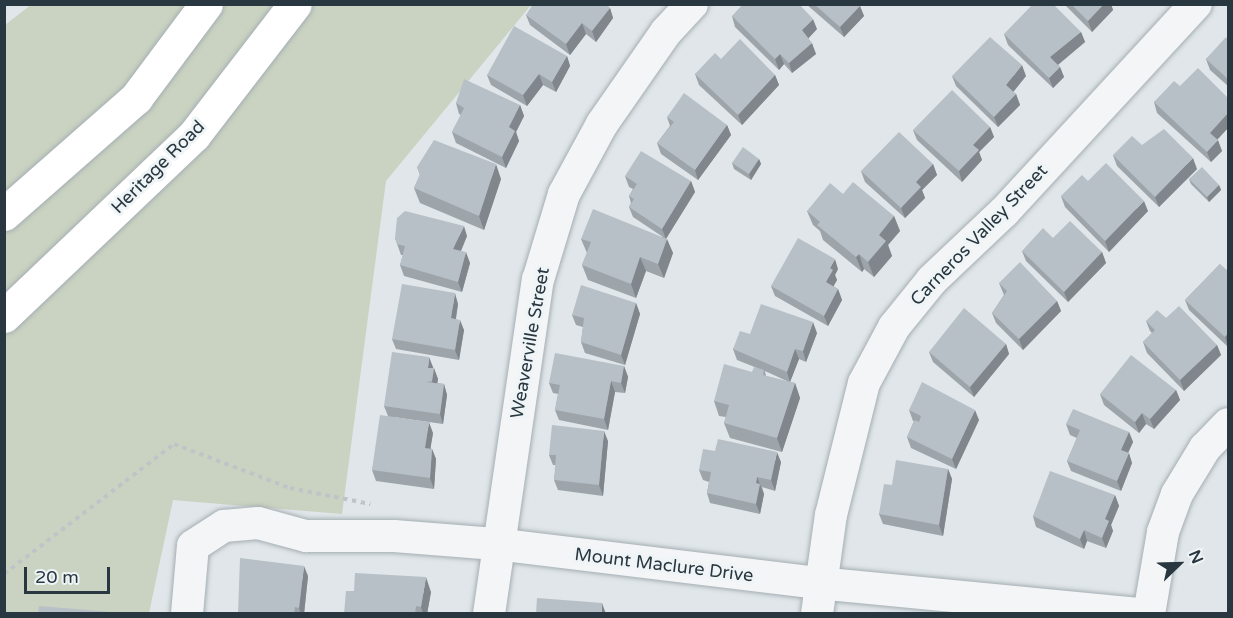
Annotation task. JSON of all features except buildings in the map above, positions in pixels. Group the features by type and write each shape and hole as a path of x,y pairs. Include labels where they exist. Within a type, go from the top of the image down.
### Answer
{"main road":[{"path":"4,214 136,98 206,4"},
{"name":"Heritage Road","path":"4,316 194,135 295,4"}],"street":[{"name":"Weaverville Street","path":"489,614 496,544 538,280 564,194 612,110 666,32 692,4"},
{"name":"Carneros Valley Street","path":"817,598 864,383 894,327 932,280 1004,212 1196,4"},
{"path":"1149,614 1163,532 1176,494 1205,448 1228,424"},
{"name":"Mount Maclure Drive","path":"187,614 194,546 224,526 258,523 306,536 394,536 496,544 817,598 1141,614"}],"green space":[{"path":"32,4 531,5 386,181 342,514 173,500 149,613 5,614 5,25"}]}
